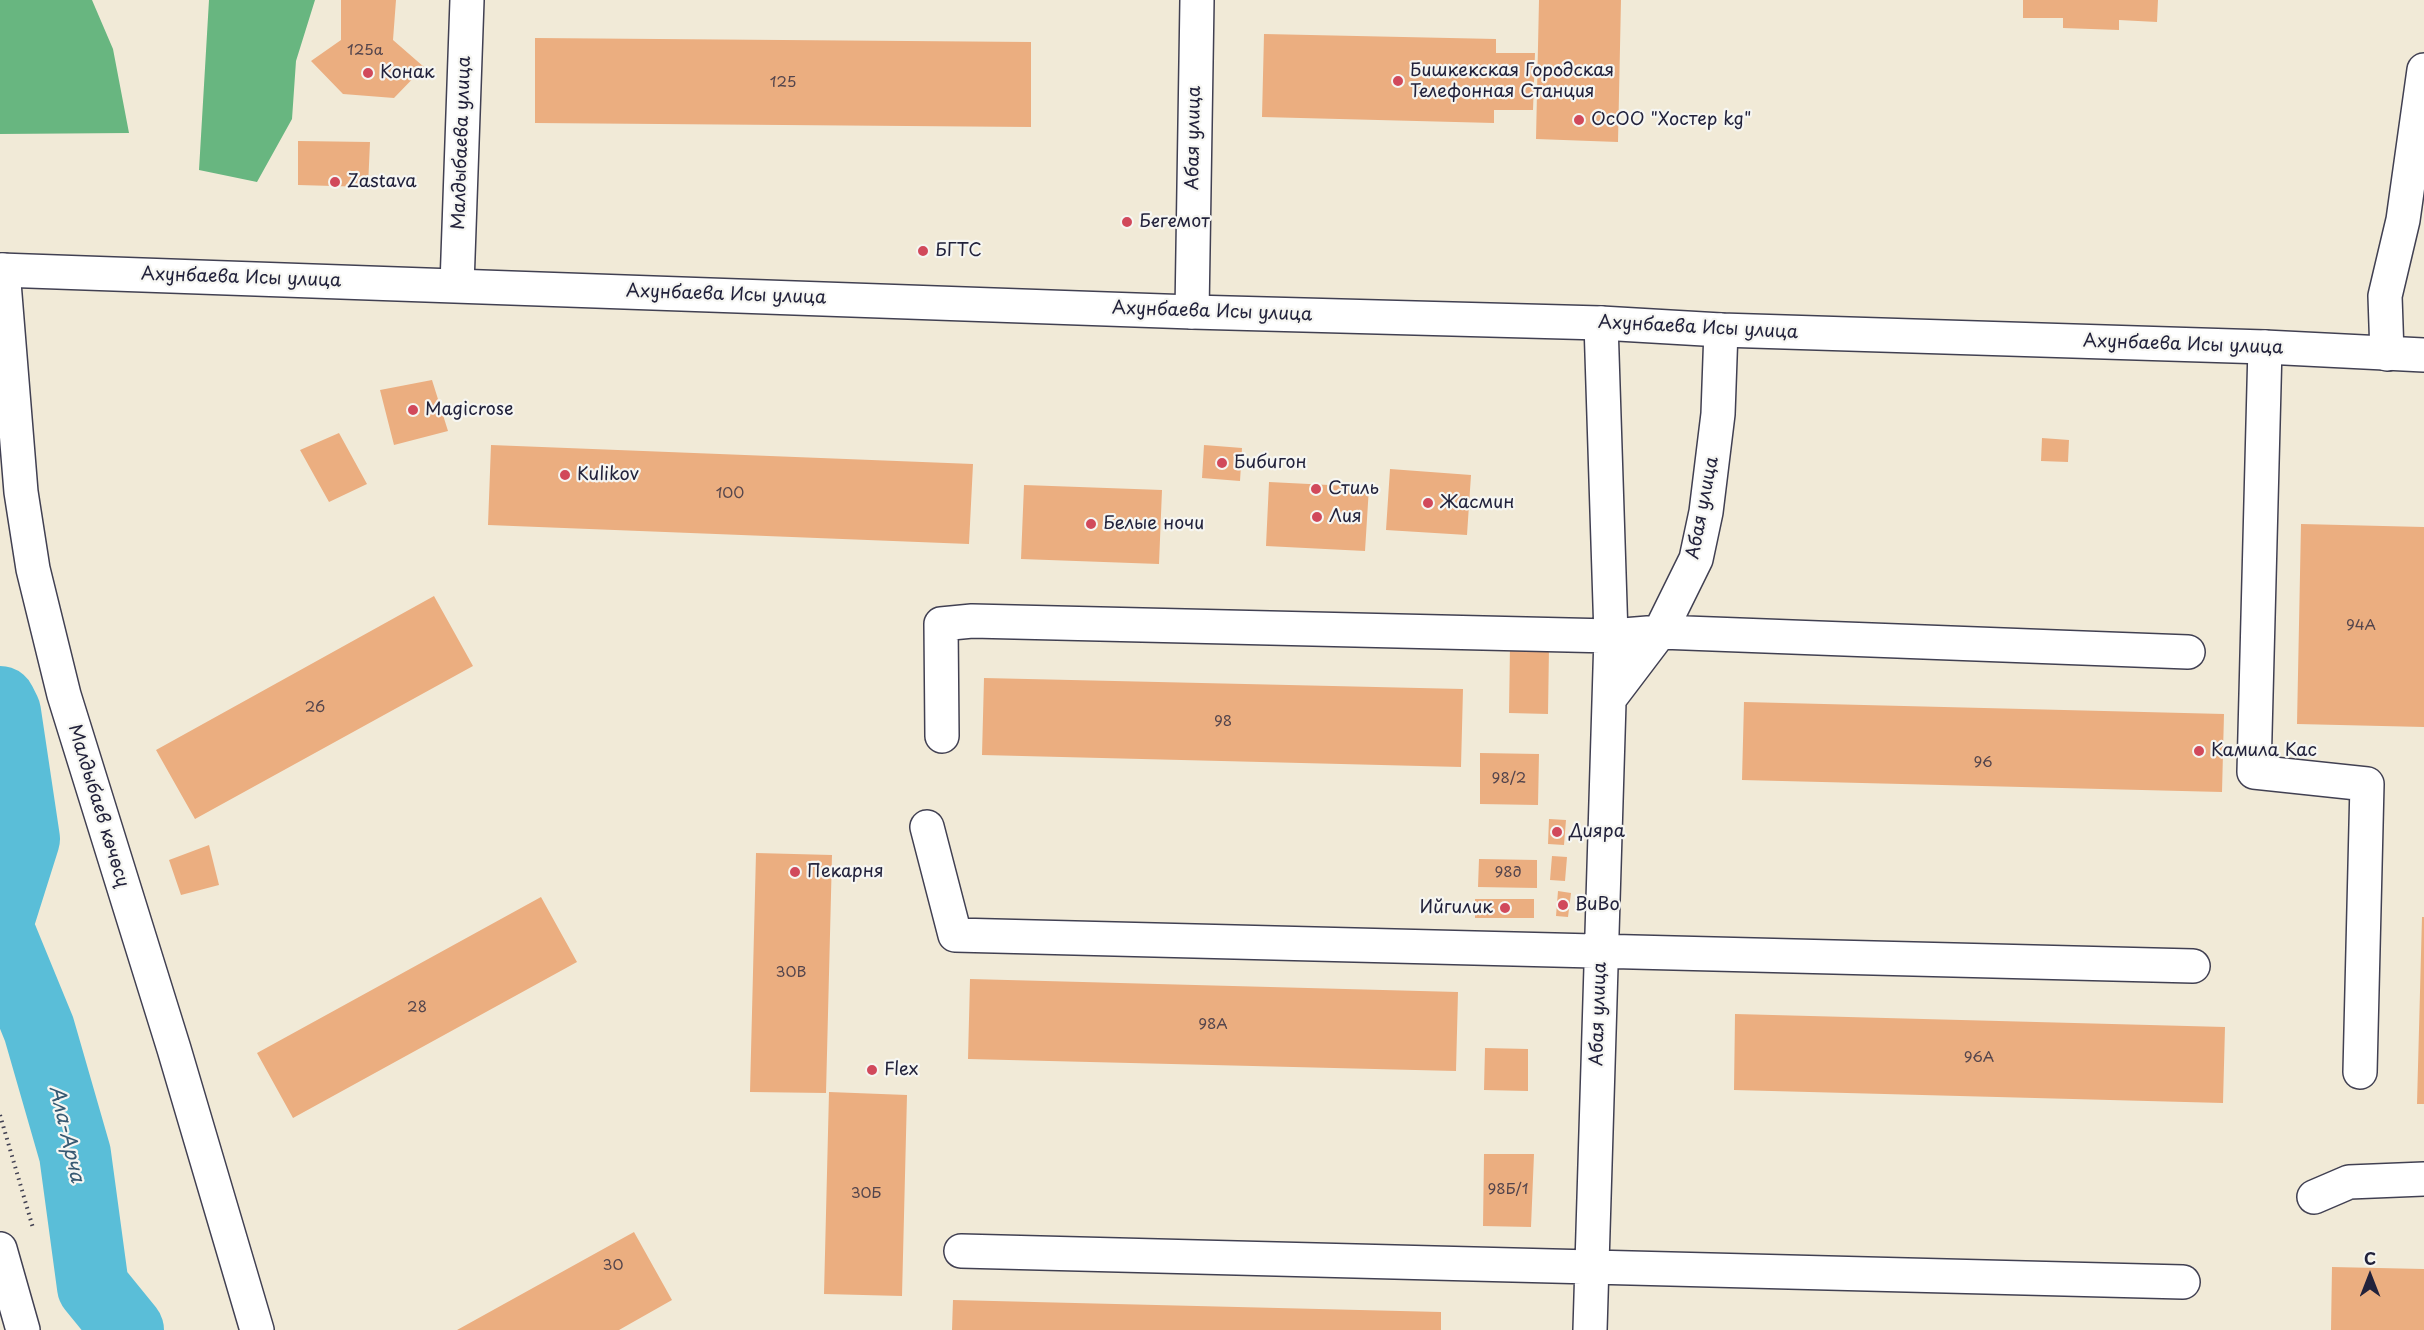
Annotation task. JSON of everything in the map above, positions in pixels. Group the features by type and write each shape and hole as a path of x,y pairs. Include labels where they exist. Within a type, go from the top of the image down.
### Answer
{"main road":[{"name":"Малдыбаева улица","path":"457,285 467,0"},
{"name":"Абая улица","path":"1192,312 1197,0"},
{"path":"2387,354 2385,296 2403,220 2424,70"},
{"name":"Ахунбаева Исы улица","path":"1,270 1192,312 1601,323 1721,330 2265,347 2424,355"},
{"name":"Малдыбаев көчөсү","path":"1,270 21,492 33,569 64,695 257,1330"},
{"name":"Абая улица","path":"1590,1330 1611,636 1601,323"},
{"name":"Абая улица","path":"1610,698 1660,632 1696,559 1706,512 1719,414 1721,330"},
{"path":"2265,347 2254,772 2367,784 2360,1072"},
{"path":"942,736 941,624 972,621 1611,636 1660,632 2188,652"},
{"path":"927,827 955,935 2193,966"},
{"path":"2314,1197 2349,1182 2424,1179"},
{"path":"0,1249 23,1330"},
{"path":"961,1251 2183,1282"}],"path":[{"path":"0,1115 36,1240"}],"green space":[{"path":"0,0 92,0 113,49 129,133 0,134"},
{"path":"209,0 315,0 296,61 292,119 257,182 199,170"}],"building":[{"path":"341,0 396,0 393,40 424,67 394,98 343,94 311,61 341,40"},
{"path":"1539,0 1621,0 1618,142 1536,139"},
{"path":"2023,0 2158,0 2157,22 2119,20 2119,30 2063,28 2063,18 2023,18"},
{"name":"Бишкекская Городская Телефонная Станция","path":"1264,34 1496,39 1496,53 1535,53 1533,110 1494,110 1494,123 1262,117"},
{"path":"535,38 1031,42 1031,127 535,123"},
{"path":"298,141 370,142 368,187 298,185"},
{"name":"Magicrose","path":"432,380 448,431 394,445 380,390"},
{"path":"339,433 367,484 329,502 300,450"},
{"path":"2042,438 2069,440 2068,462 2041,461"},
{"path":"491,445 973,464 969,544 488,525"},
{"name":"Бибигон","path":"1204,445 1242,448 1240,481 1202,478"},
{"name":"Жасмин","path":"1390,469 1471,475 1467,535 1386,530"},
{"name":"Лия","path":"1269,482 1369,487 1365,551 1266,546"},
{"name":"Белые ночи","path":"1024,485 1162,490 1159,564 1021,559"},
{"path":"2301,524 2424,527 2424,727 2297,724"},
{"path":"434,596 473,666 195,819 156,750"},
{"path":"1510,646 1549,647 1548,714 1509,713"},
{"path":"984,678 1463,689 1461,767 982,755"},
{"path":"1744,702 2224,714 2222,792 1742,780"},
{"path":"1480,753 1539,754 1538,805 1480,804"},
{"name":"Дияра","path":"1549,819 1566,820 1564,845 1548,844"},
{"path":"209,845 219,885 181,895 169,860"},
{"path":"756,853 832,855 826,1093 750,1092"},
{"path":"1552,856 1567,857 1565,881 1550,880"},
{"path":"1479,859 1537,860 1537,888 1478,887"},
{"name":"BuBo","path":"1558,891 1571,893 1568,917 1556,916"},
{"path":"541,897 577,962 293,1118 257,1053"},
{"name":"Ийгилик","path":"1475,899 1534,899 1534,918 1475,918"},
{"path":"2422,917 2424,917 2424,1104 2417,1104"},
{"path":"970,979 1458,992 1456,1071 968,1059"},
{"path":"1735,1014 2225,1027 2223,1103 1734,1090"},
{"path":"1485,1048 1528,1049 1528,1091 1484,1090"},
{"path":"829,1092 907,1095 902,1296 824,1294"},
{"path":"1484,1154 1534,1154 1531,1227 1483,1226"},
{"path":"634,1232 672,1300 619,1330 457,1330"},
{"path":"2332,1267 2424,1269 2424,1330 2331,1330"},
{"path":"953,1300 1441,1312 1441,1330 952,1330"}],"waterway":[{"name":"Ала-Арча","path":"0,702 5,712 24,839 0,915"},
{"name":"Ала-Арча","path":"0,934 39,1029 75,1154 93,1287 128,1330"}],"place":[{"name":"Конак","path":"368,73"},
{"name":"Бишкекская Городская Телефонная Станция","path":"1398,81"},
{"name":"ОсОО \"Хостер kg\"","path":"1579,120"},
{"name":"Zastava","path":"335,182"},
{"name":"Бегемот","path":"1127,222"},
{"name":"БГТС","path":"923,251"},
{"name":"Magicrose","path":"413,410"},
{"name":"Бибигон","path":"1222,463"},
{"name":"Kulikov","path":"565,475"},
{"name":"Стиль","path":"1316,489"},
{"name":"Жасмин","path":"1428,503"},
{"name":"Лия","path":"1317,517"},
{"name":"Белые ночи","path":"1091,524"},
{"name":"Камила Кас","path":"2199,751"},
{"name":"Дияра","path":"1557,832"},
{"name":"Пекарня","path":"795,872"},
{"name":"BuBo","path":"1563,905"},
{"name":"Ийгилик","path":"1505,908"},
{"name":"Flex","path":"872,1070"}]}
